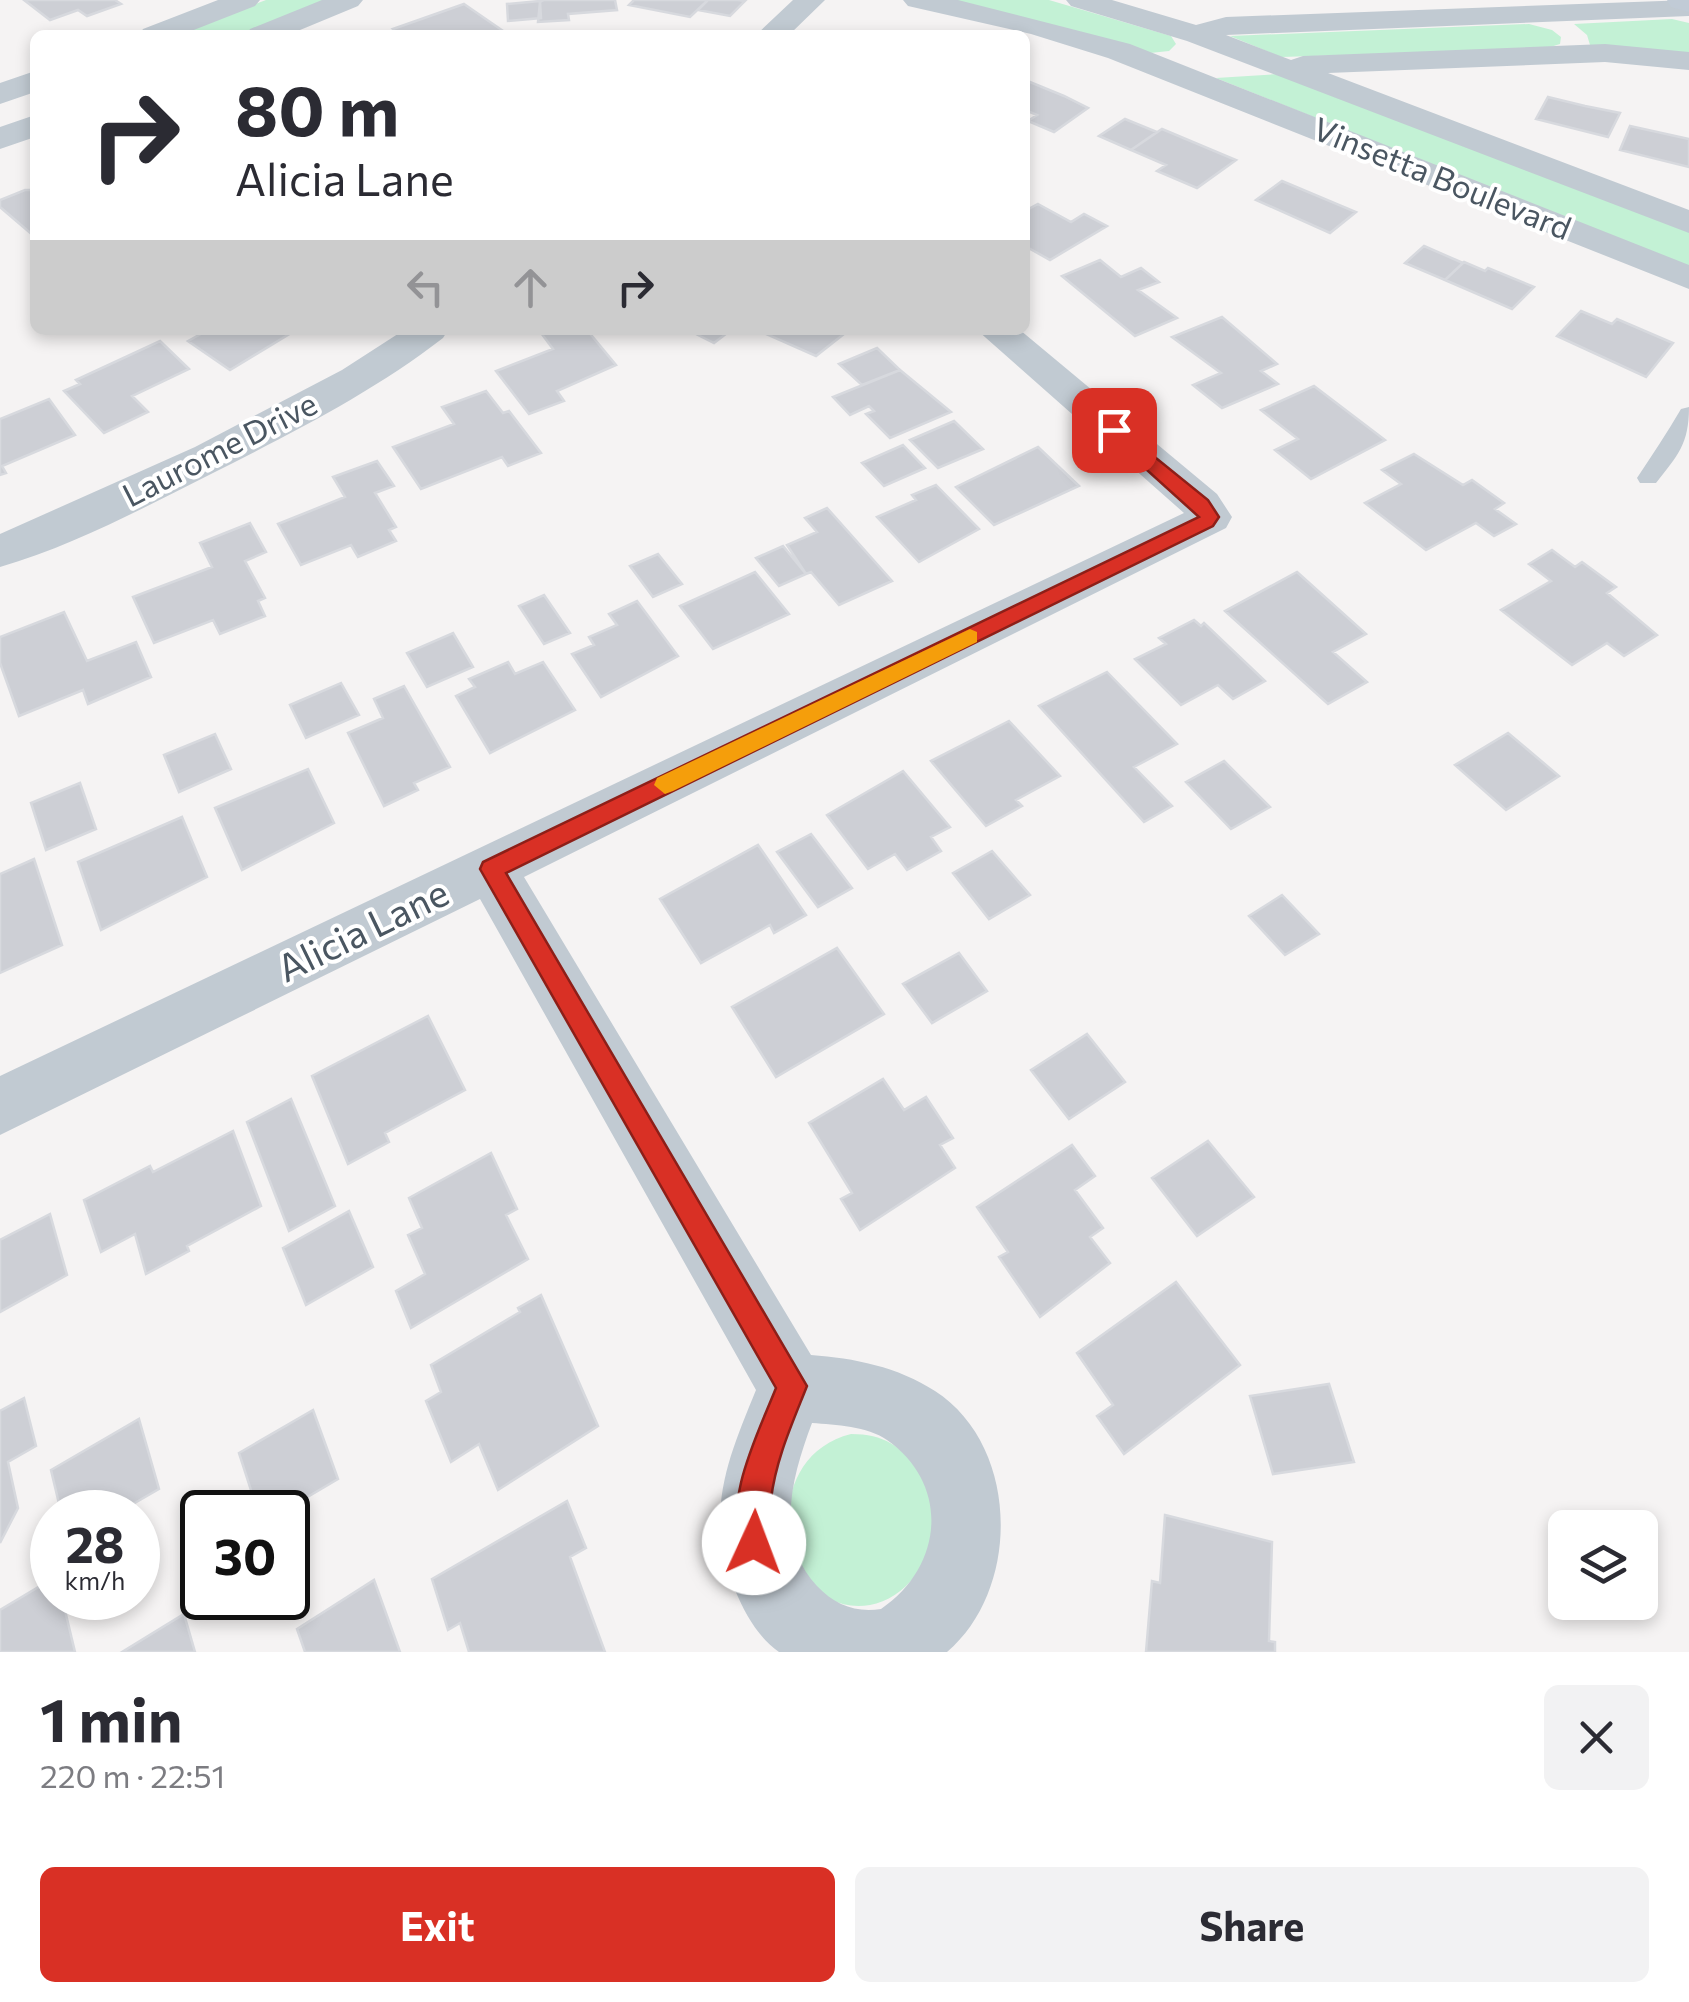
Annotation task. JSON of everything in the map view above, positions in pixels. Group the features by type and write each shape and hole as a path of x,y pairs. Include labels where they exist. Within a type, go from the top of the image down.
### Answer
{"street":[{"path":"167,30 245,0"},
{"path":"273,30 348,0"},
{"path":"777,30 810,0"},
{"name":"Vinsetta Boulevard","path":"918,0 1077,38 1180,70 1689,278"},
{"name":"Vinsetta Boulevard","path":"1081,0 1198,35 1689,222"},
{"name":"Vinsetta Boulevard","path":"1198,35 1226,26 1531,15 1687,3"},
{"name":"Vinsetta Boulevard","path":"1531,15 1557,22 1579,41 1566,55"},
{"path":"1180,70 1186,48 1198,35"},
{"name":"Vinsetta Boulevard","path":"1180,70 1566,55 1639,54 1689,61"},
{"path":"0,94 30,83"},
{"path":"0,140 30,127"},
{"name":"Laurome Drive","path":"0,551 108,507 218,454 320,399 421,335"},
{"name":"Alicia Lane","path":"0,1106 1182,534 1210,517 1202,504 1002,335"},
{"path":"491,869 792,1386"}],"lane":[{"path":"1648,478 1672,448 1689,414"}],"green space":[{"path":"266,0 330,0 255,30 188,30"},
{"path":"943,0 1049,0 1171,36 1176,44 1169,51 1150,53"},
{"path":"1672,19 1689,23 1689,54 1590,45 1587,35 1574,24"},
{"path":"1529,24 1552,30 1561,37 1560,44 1544,49 1281,57 1230,36"},
{"path":"1278,74 1689,232 1689,267 1216,78"},
{"path":"851,1434 873,1436 899,1449 931,1486 937,1508 925,1562 902,1590 870,1605 840,1603 815,1588 799,1564 790,1535 790,1503 799,1473 819,1449"}],"building":[{"path":"24,0 115,0 121,4 87,16 78,10 50,20"},
{"path":"615,0 617,10 568,14 569,20 538,22 540,2"},
{"path":"634,0 708,0 690,17 629,5"},
{"path":"708,0 745,1 730,16 698,10"},
{"path":"540,1 541,18 508,21 507,4"},
{"path":"464,4 502,30 394,30"},
{"path":"1030,82 1088,108 1054,132 1030,122 1037,115 1030,112"},
{"path":"1548,97 1620,113 1608,137 1536,119"},
{"path":"1125,119 1157,132 1131,150 1099,136"},
{"path":"1630,126 1689,139 1689,167 1620,150"},
{"path":"1162,129 1236,160 1197,188 1157,171 1166,165 1131,150"},
{"path":"1282,181 1356,212 1330,233 1256,200"},
{"path":"30,190 30,233 0,207 0,200"},
{"path":"1038,204 1071,222 1084,214 1107,226 1050,260 1030,249 1030,208"},
{"path":"1424,246 1463,263 1445,280 1405,263"},
{"path":"1100,260 1121,277 1141,268 1159,282 1138,290 1177,318 1135,336 1062,276"},
{"path":"1464,262 1534,287 1512,309 1445,280"},
{"path":"1581,311 1612,324 1617,319 1673,343 1646,377 1557,336"},
{"path":"1222,317 1277,364 1261,371 1278,384 1222,408 1193,385 1221,373 1172,337"},
{"path":"199,335 288,335 230,370 188,341"},
{"path":"542,335 591,335 616,365 557,391 564,401 529,414 496,371 553,349"},
{"path":"698,335 724,335 714,343"},
{"path":"768,335 843,335 816,356"},
{"path":"160,341 189,369 132,396 148,412 104,433 64,391 80,384 76,380"},
{"path":"877,348 900,370 862,385 839,364"},
{"path":"900,370 951,412 890,438 866,414 874,411 869,406 850,415 833,397"},
{"path":"1314,386 1385,440 1311,479 1275,450 1298,439 1261,410"},
{"path":"486,391 503,413 509,411 541,453 508,466 502,457 421,489 393,447 454,424 442,407"},
{"path":"49,399 75,435 2,466 6,473 0,475 0,419"},
{"path":"954,421 983,449 938,468 910,440"},
{"path":"903,445 925,468 884,486 862,463"},
{"path":"1038,447 1079,486 994,525 956,487"},
{"path":"1414,454 1463,485 1472,480 1504,503 1495,509 1516,524 1494,536 1476,523 1426,550 1365,503 1401,484 1382,470"},
{"path":"377,461 394,486 375,493 396,527 389,530 396,541 358,557 351,545 301,565 278,524 345,497 333,477"},
{"path":"936,485 979,529 919,562 877,517 916,500 912,495"},
{"path":"827,508 892,581 839,605 811,572 806,574 787,545 817,532 805,518"},
{"path":"250,523 266,552 245,561 265,598 258,601 265,616 220,634 213,620 154,643 133,597 212,567 200,543"},
{"path":"783,546 806,574 779,586 756,558"},
{"path":"1552,550 1575,567 1582,562 1616,587 1607,593 1657,635 1624,656 1607,643 1572,665 1501,610 1551,581 1529,564"},
{"path":"658,554 682,584 653,597 630,566"},
{"path":"755,572 789,614 713,649 680,606"},
{"path":"1297,572 1366,634 1333,652 1367,682 1328,704 1225,611"},
{"path":"544,595 570,633 544,644 519,606"},
{"path":"637,601 678,656 601,697 572,654 594,645 589,637 617,625 609,614"},
{"path":"64,612 87,661 136,642 151,677 88,704 83,690 19,716 0,663 0,637"},
{"path":"1194,620 1201,626 1204,623 1265,681 1233,699 1218,685 1181,705 1135,659 1166,644 1159,638"},
{"path":"453,633 473,667 427,687 407,653"},
{"path":"508,662 515,674 543,662 575,710 490,753 456,696 475,687 469,679"},
{"path":"1107,672 1177,744 1134,767 1172,806 1144,822 1039,706"},
{"path":"341,683 359,715 306,738 290,705"},
{"path":"404,686 450,767 414,783 418,790 384,806 348,733 383,718 374,699"},
{"path":"1009,721 1060,776 1016,800 1022,806 986,826 931,761"},
{"path":"1508,733 1559,776 1506,810 1455,765"},
{"path":"215,734 231,769 179,792 164,755"},
{"path":"1224,761 1270,807 1231,829 1186,782"},
{"path":"308,769 334,823 242,870 215,808"},
{"path":"903,771 950,827 931,837 941,851 907,870 895,854 868,869 827,815"},
{"path":"80,783 96,829 46,850 31,803"},
{"path":"182,817 207,877 101,930 78,862"},
{"path":"811,834 852,888 818,907 777,852"},
{"path":"758,845 806,915 774,933 770,925 701,963 660,899"},
{"path":"992,851 1030,895 989,919 953,873"},
{"path":"34,859 62,945 0,973 0,874"},
{"path":"1282,895 1319,934 1285,955 1249,916"},
{"path":"837,948 884,1014 776,1077 732,1007"},
{"path":"959,953 987,991 932,1023 903,984"},
{"path":"428,1016 465,1090 385,1133 389,1142 348,1164 312,1076"},
{"path":"1087,1034 1125,1082 1069,1119 1031,1070"},
{"path":"883,1079 904,1110 926,1097 953,1138 940,1145 955,1168 860,1230 841,1199 852,1193 809,1123"},
{"path":"291,1099 335,1206 289,1231 247,1122"},
{"path":"233,1131 261,1206 187,1246 189,1251 146,1274 135,1234 101,1252 84,1200 150,1166 153,1172"},
{"path":"1208,1141 1254,1197 1197,1236 1152,1178"},
{"path":"1072,1145 1095,1176 1075,1190 1103,1228 1090,1237 1110,1263 1040,1317 999,1257 1008,1252 977,1207"},
{"path":"491,1153 517,1209 506,1215 528,1259 411,1328 396,1291 425,1274 408,1235 422,1228 409,1198"},
{"path":"349,1211 373,1267 306,1305 283,1248"},
{"path":"50,1214 67,1275 0,1312 0,1240"},
{"path":"1176,1282 1240,1365 1124,1454 1097,1416 1113,1405 1077,1353"},
{"path":"541,1295 598,1426 498,1490 479,1444 451,1462 426,1401 441,1392 431,1365 520,1312 518,1308"},
{"path":"1329,1384 1354,1462 1273,1474 1250,1396"},
{"path":"24,1398 36,1446 8,1462 18,1508 0,1543 0,1411"},
{"path":"313,1410 338,1479 310,1496 310,1490 251,1490 239,1453"},
{"path":"139,1419 159,1489 56,1490 51,1470"},
{"path":"567,1501 586,1548 570,1557 605,1652 469,1652 460,1623 448,1630 432,1579"},
{"path":"1165,1515 1272,1542 1269,1641 1275,1642 1275,1652 1146,1652 1152,1581 1160,1583"},
{"path":"374,1580 400,1652 305,1652 297,1629"},
{"path":"30,1592 30,1620 67,1620 75,1652 0,1652 0,1610"},
{"path":"180,1616 180,1620 186,1620 195,1652 122,1652"}],"slow traffic":[{"path":"665,785 970,637"}],"route":[{"path":"754,1543 754,1504 763,1457 792,1386 491,869 1200,526 1210,517 1202,504 1114,430"}]}
